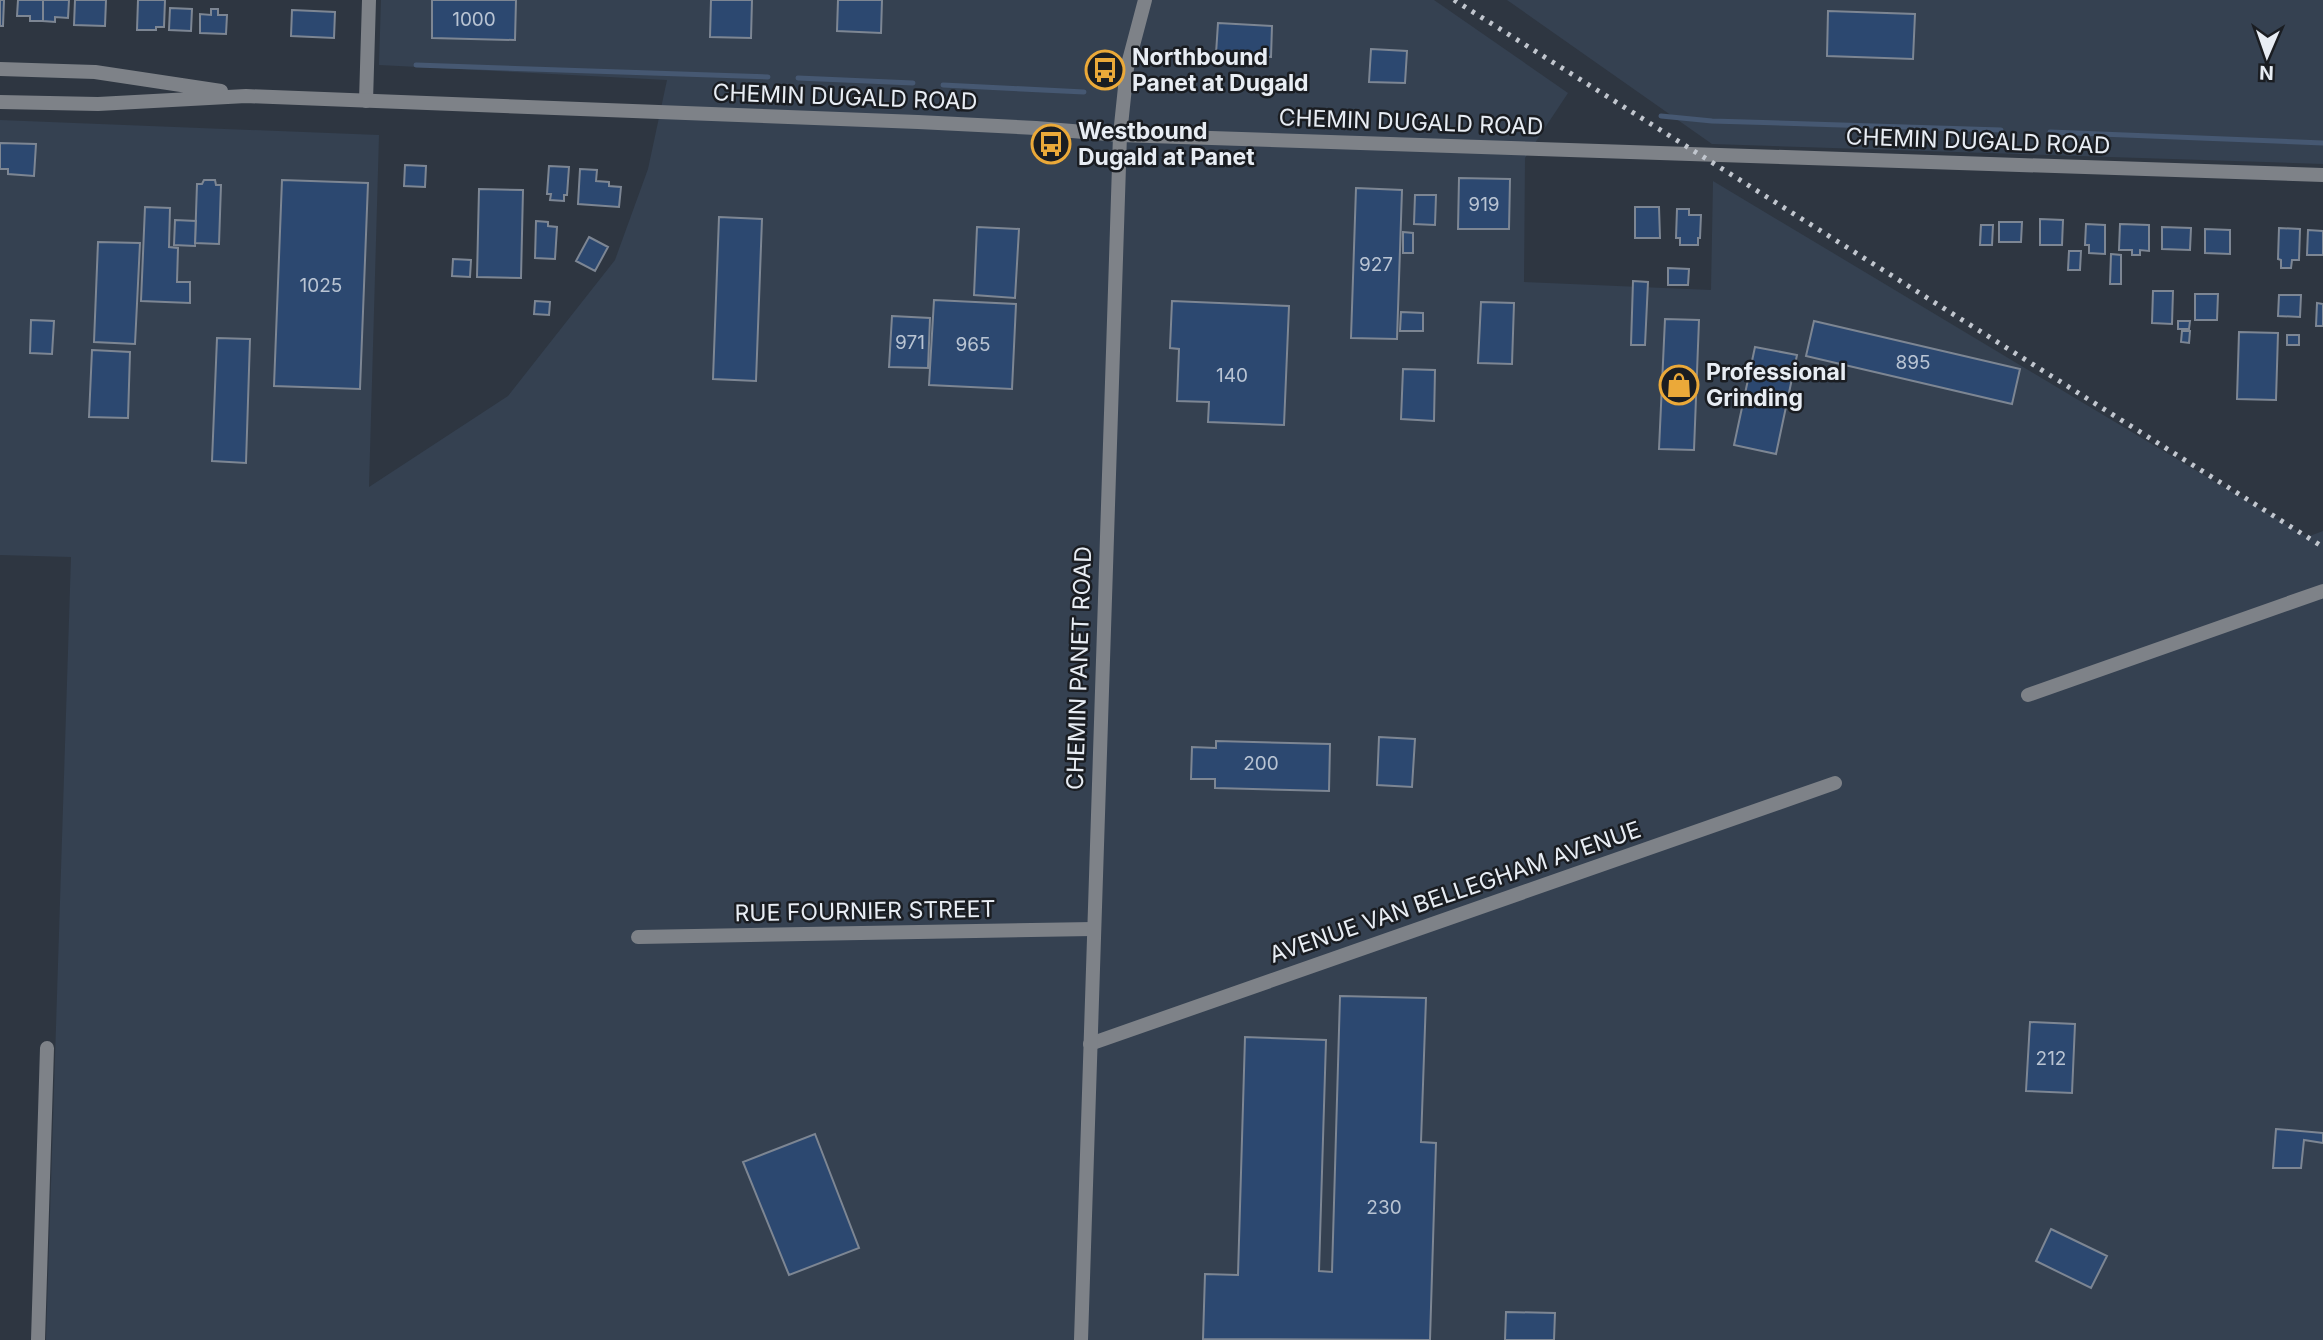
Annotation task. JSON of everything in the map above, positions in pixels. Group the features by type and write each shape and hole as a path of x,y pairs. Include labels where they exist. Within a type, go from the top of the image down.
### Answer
{"street":[{"path":"366,102 369,0"},
{"name":"CHEMIN PANET ROAD","path":"1080,1340 1120,135 1126,68 1145,0"},
{"name":"CHEMIN DUGALD ROAD","path":"0,69 95,72 175,82 246,96"},
{"name":"CHEMIN DUGALD ROAD","path":"0,102 98,104 246,96 918,122 1120,135 2323,175"},
{"path":"2028,695 2323,591"},
{"name":"AVENUE VAN BELLEGHAM AVENUE","path":"1090,1044 1835,783"},
{"name":"RUE FOURNIER STREET","path":"638,937 1093,929"},
{"path":"38,1340 47,1048"}],"shaded area":[{"path":"381,0 1434,0 1568,93 1525,158 1524,282 1711,290 1713,181 2307,537 2323,531 2323,1340 46,1340 71,557 0,555 0,120 379,135 369,487 508,396 615,260 648,169 667,80 379,65"},
{"path":"1507,0 2323,0 2323,164 1712,144"}],"building":[{"path":"0,0 4,0 3,26 0,26"},
{"path":"18,0 43,0 43,21 30,21 30,16 17,16"},
{"path":"43,0 69,0 68,18 55,17 55,22 43,21"},
{"path":"75,0 106,0 105,26 74,25"},
{"path":"138,0 165,0 164,27 137,30"},
{"path":"432,0 516,0 515,40 432,38"},
{"path":"711,0 752,0 751,38 710,37"},
{"path":"838,0 882,0 881,33 837,31"},
{"path":"170,8 192,9 191,31 169,30"},
{"path":"211,9 218,9 218,15 227,15 226,34 200,33 200,14 211,15"},
{"path":"292,10 335,12 334,38 291,36"},
{"path":"1828,11 1915,14 1913,59 1827,56"},
{"path":"1218,23 1272,26 1271,57 1216,54"},
{"path":"1371,49 1407,51 1405,83 1369,82"},
{"path":"0,143 36,144 34,176 8,174 8,169 0,169"},
{"path":"405,165 426,166 425,187 404,186"},
{"path":"549,166 569,167 564,201 550,200 551,194 547,194"},
{"path":"580,169 597,170 596,181 621,187 619,207 578,204"},
{"path":"1459,178 1510,179 1509,229 1458,229"},
{"path":"204,180 215,180 216,185 221,185 219,244 195,243 197,184 202,184"},
{"path":"282,180 368,183 360,389 274,386"},
{"path":"1356,188 1402,190 1397,339 1351,338"},
{"path":"479,189 523,190 521,278 477,277"},
{"path":"1415,195 1436,195 1435,225 1414,224"},
{"path":"145,207 170,208 169,247 178,248 177,282 190,282 190,303 141,301"},
{"path":"1635,207 1659,207 1660,238 1635,238"},
{"path":"1677,209 1689,209 1689,215 1701,215 1698,245 1680,245 1680,238 1676,238"},
{"path":"719,217 762,219 756,381 713,379"},
{"path":"2040,219 2063,220 2062,245 2040,245"},
{"path":"175,220 196,221 195,246 174,245"},
{"path":"536,221 548,222 548,226 557,227 555,259 535,258"},
{"path":"1999,222 2022,222 2021,242 1999,242"},
{"path":"2086,224 2105,225 2105,254 2089,253 2089,245 2085,245"},
{"path":"2120,224 2149,225 2149,251 2140,250 2140,255 2132,255 2132,250 2119,250"},
{"path":"1981,225 1993,225 1992,245 1980,245"},
{"path":"977,227 1019,229 1015,298 974,295"},
{"path":"2162,227 2191,228 2190,250 2162,249"},
{"path":"2279,228 2300,229 2299,260 2292,260 2291,268 2281,268 2281,260 2278,259"},
{"path":"2205,229 2230,230 2230,254 2205,253"},
{"path":"2308,230 2323,231 2323,255 2307,255"},
{"path":"1403,232 1413,233 1413,253 1403,253"},
{"path":"589,237 608,247 595,271 576,261"},
{"path":"98,242 140,243 135,344 94,342"},
{"path":"2069,251 2081,251 2080,270 2068,270"},
{"path":"2111,254 2121,255 2121,284 2110,284"},
{"path":"453,259 471,260 470,277 452,276"},
{"path":"1668,268 1689,269 1688,285 1668,285"},
{"path":"1633,281 1648,282 1645,345 1631,345"},
{"path":"2153,291 2173,291 2172,324 2152,323"},
{"path":"2195,294 2218,294 2217,320 2195,320"},
{"path":"2279,295 2301,295 2300,317 2278,316"},
{"path":"934,300 1016,304 1012,389 929,385"},
{"path":"535,301 550,302 549,315 534,314"},
{"path":"1172,301 1289,306 1284,425 1208,422 1209,402 1177,401 1179,349 1170,348"},
{"path":"1481,302 1514,303 1512,364 1478,363"},
{"path":"2317,303 2323,304 2323,326 2316,326"},
{"path":"1401,312 1423,313 1423,331 1400,331"},
{"path":"892,316 930,318 928,368 889,367"},
{"name":"Professional Grinding","path":"1665,319 1699,320 1694,450 1659,449"},
{"path":"31,320 54,321 52,354 30,353"},
{"path":"1814,321 2020,369 2012,404 1806,356"},
{"path":"2178,321 2190,321 2189,329 2178,329"},
{"path":"2182,331 2190,331 2189,343 2181,342"},
{"path":"2239,332 2278,333 2276,400 2237,399"},
{"path":"2287,335 2299,335 2299,345 2287,345"},
{"path":"217,338 250,339 246,463 212,461"},
{"path":"1755,347 1797,355 1776,454 1734,445"},
{"path":"92,350 130,352 128,418 89,417"},
{"path":"1403,369 1435,370 1434,421 1401,419"},
{"path":"1379,737 1415,739 1412,787 1377,785"},
{"path":"1216,741 1330,744 1329,791 1215,788 1215,779 1191,779 1192,747 1216,748"},
{"path":"1340,996 1426,998 1421,1142 1436,1143 1430,1340 1203,1339 1205,1274 1238,1275 1245,1037 1326,1040 1319,1271 1332,1272"},
{"path":"2030,1022 2075,1024 2072,1093 2026,1091"},
{"path":"2276,1129 2323,1133 2323,1143 2304,1140 2301,1168 2273,1168"},
{"path":"815,1134 859,1248 789,1275 743,1162"},
{"path":"2051,1229 2107,1256 2091,1288 2036,1261"},
{"path":"1506,1312 1555,1313 1554,1340 1505,1340"}],"waterway":[{"path":"416,65 768,77"},
{"path":"798,78 913,83"},
{"path":"943,85 1084,92"},
{"path":"1661,116 1712,121 2001,130"},
{"path":"2050,132 2323,143"}],"railway":[{"path":"1454,0 2323,547"}],"place":[{"name":"Northbound Panet at Dugald","path":"1105,70"},
{"name":"Westbound Dugald at Panet","path":"1051,144"},
{"name":"Professional Grinding","path":"1679,385"}]}
